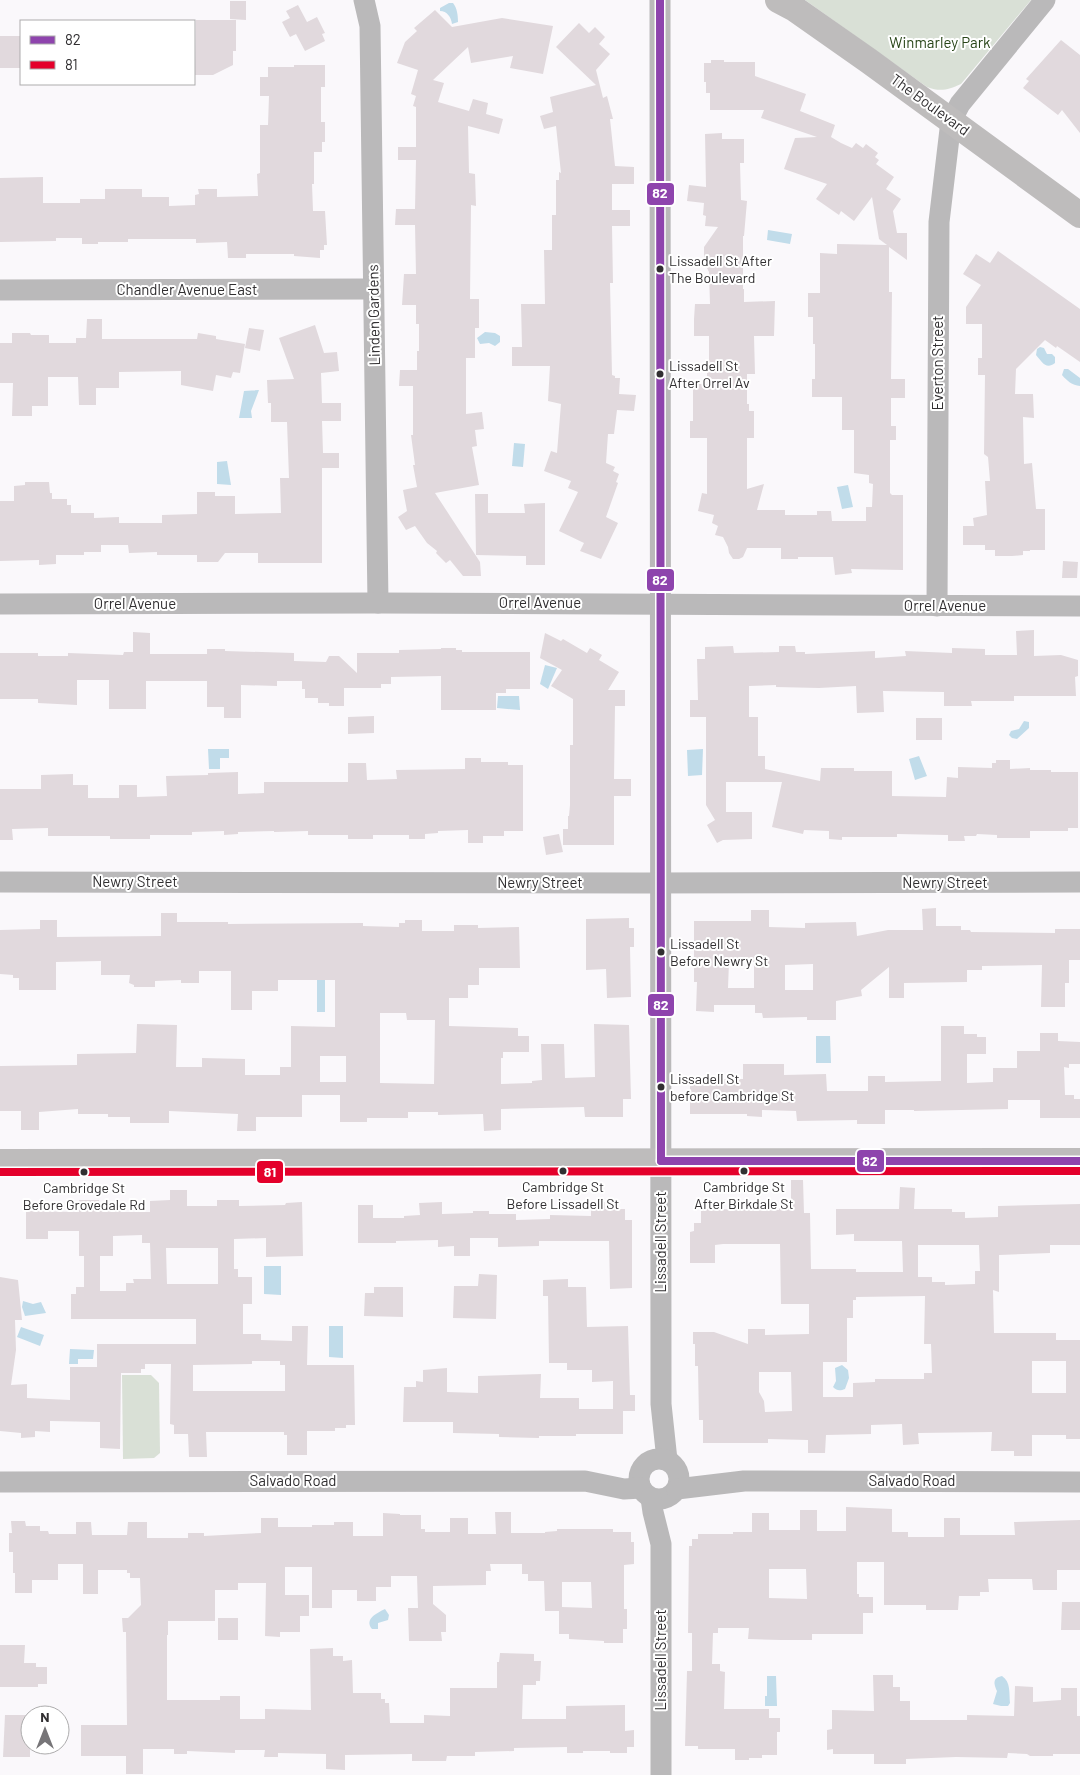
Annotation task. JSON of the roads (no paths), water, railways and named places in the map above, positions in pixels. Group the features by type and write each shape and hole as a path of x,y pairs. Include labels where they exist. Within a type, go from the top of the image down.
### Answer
{"main road":[{"name":"The Boulevard","path":"778,0 802,14 951,120 1080,215"},
{"path":"0,1162 1080,1161"}],"street":[{"name":"Linden Gardens","path":"364,0 370,26 378,603"},
{"name":"Linden Gardens","path":"370,26 377,0"},
{"name":"Lissadell Street","path":"660,0 660,1479 670,1512 661,1544 662,1775"},
{"path":"951,120 960,104 1045,0"},
{"name":"Everton Street","path":"937,606 938,222 951,120"},
{"name":"Chandler Avenue East","path":"0,290 374,290"},
{"name":"Orrel Avenue","path":"0,604 378,603 1080,606"},
{"name":"Newry Street","path":"0,882 661,884 1080,882"},
{"name":"Salvado Road","path":"0,1482 585,1481 624,1489 660,1479 1080,1482"}],"water":[{"path":"453,3 457,14 458,22 452,24 448,15 440,11 440,8"},
{"path":"768,230 792,234 790,244 767,240"},
{"path":"485,332 495,333 500,336 500,342 495,346 489,343 480,344 477,338"},
{"path":"1040,347 1044,348 1047,354 1052,354 1055,357 1055,363 1049,366 1042,362 1036,355 1037,349"},
{"path":"1064,369 1068,369 1080,378 1080,386 1072,384 1062,375"},
{"path":"259,390 251,411 252,418 239,418 244,391"},
{"path":"514,443 525,444 523,467 512,466"},
{"path":"227,461 231,485 217,484 217,462"},
{"path":"848,485 853,507 842,509 837,487"},
{"path":"545,665 557,668 548,689 540,684"},
{"path":"498,696 519,696 520,710 497,708"},
{"path":"1024,721 1029,722 1029,728 1017,739 1012,738 1009,735 1011,731 1019,729"},
{"path":"208,749 229,749 229,758 220,758 220,769 209,769"},
{"path":"703,749 702,775 688,776 687,750"},
{"path":"919,756 927,776 915,780 909,759"},
{"path":"317,973 325,973 325,1012 317,1012"},
{"path":"816,1036 830,1036 831,1063 816,1063"},
{"path":"264,1266 281,1266 281,1295 264,1294"},
{"path":"23,1301 33,1304 41,1302 46,1313 25,1316 22,1307"},
{"path":"329,1326 343,1326 343,1358 329,1357"},
{"path":"21,1327 44,1335 40,1346 17,1337"},
{"path":"70,1349 94,1350 93,1359 78,1359 78,1364 69,1364"},
{"path":"842,1365 848,1370 849,1378 845,1389 839,1390 833,1387 836,1381 835,1368"},
{"path":"385,1609 389,1615 388,1620 378,1623 378,1629 372,1629 370,1619"},
{"path":"767,1676 776,1676 777,1706 765,1706"},
{"path":"1002,1676 1007,1681 1009,1688 1010,1703 1008,1706 993,1704 997,1691 995,1680"}],"place":[{"name":"Lissadell St After The Boulevard","path":"660,269"},
{"name":"Lissadell St After Orrel Av","path":"660,374"},
{"name":"Lissadell St Before Newry St","path":"661,952"},
{"name":"Lissadell St before Cambridge St","path":"661,1087"},
{"name":"Cambridge St Before Lissadell St","path":"563,1171"},
{"name":"Cambridge St After Birkdale St","path":"744,1171"},
{"name":"Cambridge St Before Grovedale Rd","path":"84,1172"}],"park label":[{"name":"Winmarley Park","path":"940,43"}]}
